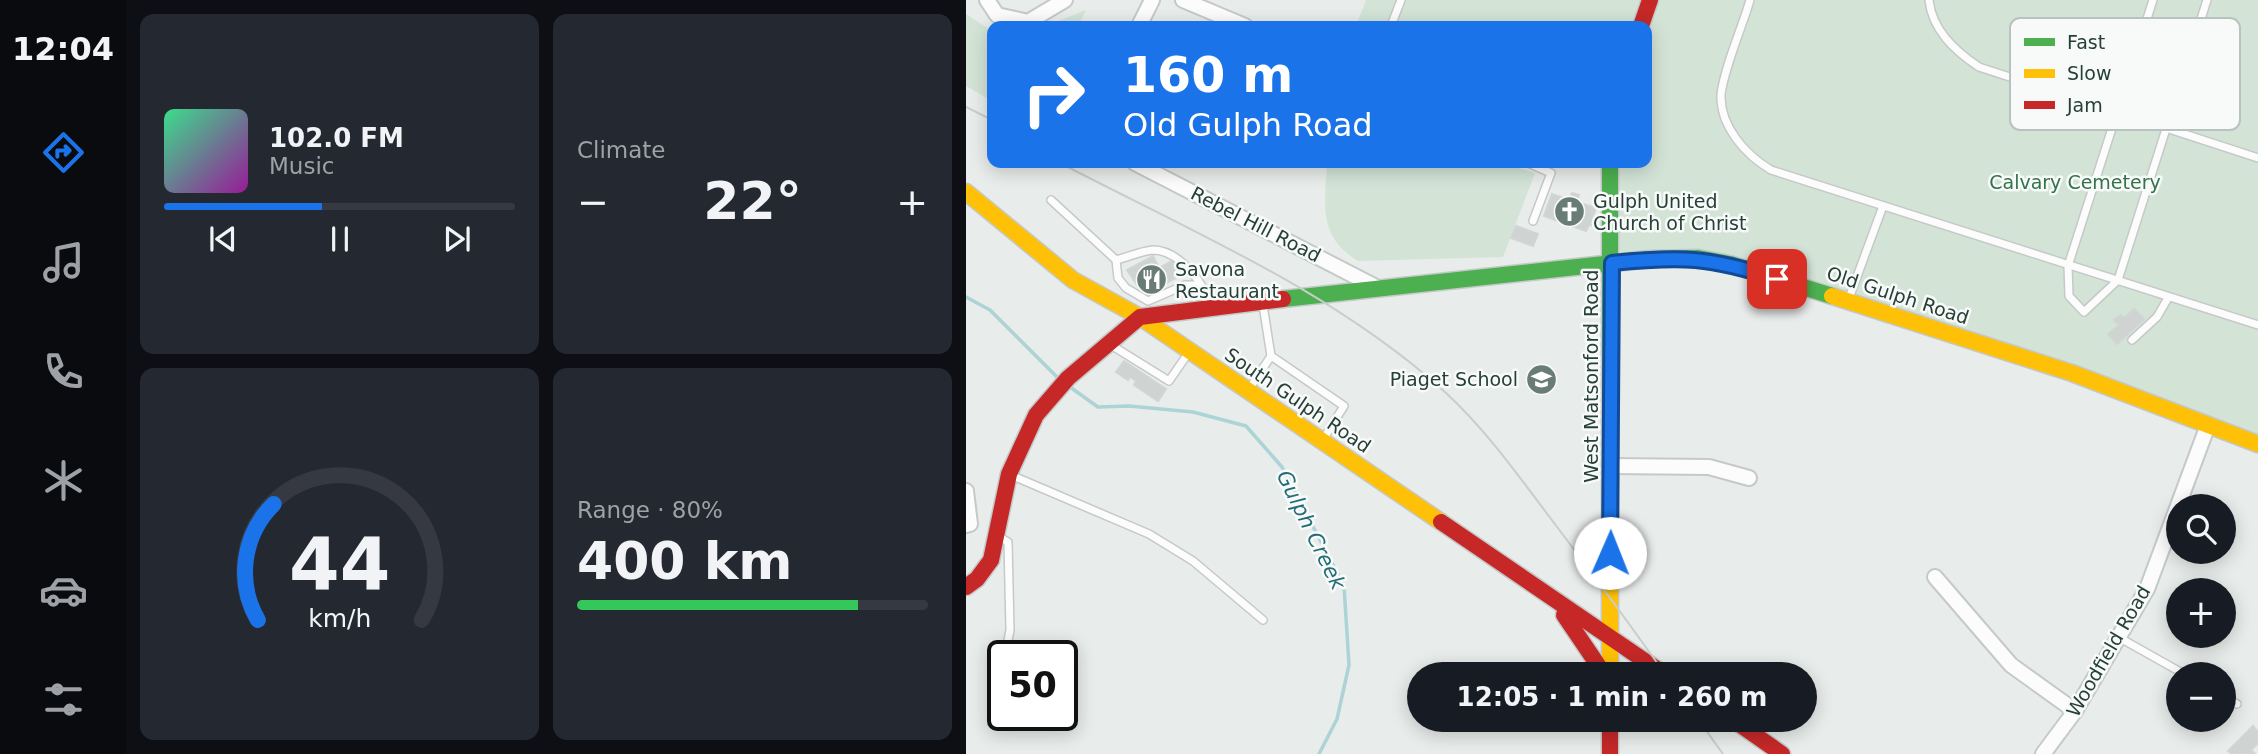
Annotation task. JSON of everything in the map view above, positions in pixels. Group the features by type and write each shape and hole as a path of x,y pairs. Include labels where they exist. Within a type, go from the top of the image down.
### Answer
{"main road":[{"path":"1643,21 1650,0"},
{"name":"West Matsonford Road","path":"1610,168 1610,662"},
{"name":"South Gulph Road","path":"966,192 1073,280 1140,317 1645,662"},
{"name":"Old Gulph Road","path":"1140,317 1376,286 1612,263 1698,258 1730,264 2072,373 2258,444"},
{"path":"966,587 978,579 991,560 1009,474 1036,415 1063,384 1140,317"},
{"path":"1552,599 1584,640 1597,662"},
{"path":"1610,732 1611,754"},
{"path":"1751,732 1782,754"}],"street":[{"path":"987,0 997,15 1024,21"},
{"path":"1030,21 1065,0"},
{"path":"1142,21 1152,0"},
{"path":"1183,0 1233,21"},
{"name":"Rebel Hill Road","path":"1145,168 1376,286"},
{"name":"Woodfield Road","path":"2043,754 2075,711 2147,589 2208,425"},
{"path":"1612,466 1709,467 1749,478"},
{"path":"966,491 968,525 998,536"},
{"path":"1935,577 2011,664 2075,711"}],"lane":[{"path":"1393,21 1401,0"},
{"path":"1751,0 1721,96 1736,140 1752,158 1771,170 2258,325"},
{"path":"1929,0 1942,34 1956,52 1979,66 2010,76"},
{"path":"2147,18 2153,0"},
{"path":"2201,18 2207,0"},
{"path":"2112,130 2068,266 2069,296 2084,312 2118,280 2165,130"},
{"path":"2178,130 2258,158"},
{"path":"1534,221 1551,173 1545,168"},
{"path":"1051,200 1116,260 1118,278 1136,295 1148,301 1185,285 1199,285"},
{"path":"1848,301 1883,206"},
{"path":"1116,260 1156,250 1181,262 1199,285 1211,308"},
{"path":"2132,340 2157,317 2168,298"},
{"path":"1248,391 1271,356 1263,301"},
{"path":"1107,343 1169,382 1190,351"},
{"path":"1271,356 1343,405 1322,441"},
{"path":"1009,474 1149,534 1193,561 1263,620"},
{"path":"998,536 1008,542 1008,640"},
{"path":"2120,638 2166,664"}],"green space":[{"path":"1366,0 1642,0 1636,21 1358,21"},
{"name":"Calvary Cemetery","path":"1650,0 2258,0 2258,444 1730,264 1612,263 1610,168 1652,168 1652,21 1650,21"},
{"path":"1086,10 1080,21 1058,21"},
{"path":"966,14 987,28 987,98 966,86"},
{"path":"1327,168 1519,168 1535,173 1503,257 1358,261 1336,241 1326,218"}],"building":[{"name":"Gulph United Church of Christ","path":"1572,193 1579,195 1577,202 1596,208 1592,219 1596,220 1594,226 1589,225 1586,231 1544,216 1552,194 1569,200"},
{"path":"1516,226 1538,234 1533,246 1511,238"},
{"name":"Savona Restaurant","path":"1153,256 1159,268 1175,259 1183,274 1144,295 1127,270"},
{"path":"2134,309 2144,319 2117,344 2108,334 2119,325 2114,320 2121,315 2124,318"},
{"path":"1124,361 1166,389 1158,401 1134,385 1136,381 1130,377 1128,380 1116,372"},
{"path":"2253,726 2258,732 2258,743 2251,750 2255,754 2232,754 2228,751"}],"waterway":[{"name":"Gulph Creek","path":"966,297 990,310 1058,378"},
{"name":"Gulph Creek","path":"1070,387 1098,407 1129,406 1193,412 1246,426 1282,467 1344,586 1349,665 1337,719 1319,754"}],"tram line":[{"path":"966,107 987,118"},
{"path":"1070,168 1211,239 1310,294 1358,324 1446,393 1511,465 1656,662"},
{"path":"1707,732 1723,754"}],"traffic: fast":[{"path":"1610,168 1610,571"},
{"path":"1283,299 1650,259 1698,258 1730,264 1832,296"}],"traffic: slow":[{"path":"966,192 1073,280 1140,317 1441,522"},
{"path":"1832,296 2072,373 2258,444"},
{"path":"1610,571 1610,662"}],"traffic: jam":[{"path":"1643,21 1650,0"},
{"path":"966,587 977,579 991,560 1009,474 1036,415 1068,378 1140,317 1283,299"},
{"path":"1441,522 1646,662"},
{"path":"1564,615 1596,662"},
{"path":"1610,732 1610,754"},
{"path":"1751,732 1782,754"}],"place":[{"name":"Gulph United Church of Christ","path":"1570,212"},
{"name":"Savona Restaurant","path":"1152,280"},
{"name":"Piaget School","path":"1541,379"}],"route":[{"path":"1610,553 1612,263 1678,257 1698,258 1730,264 1777,279"}]}
